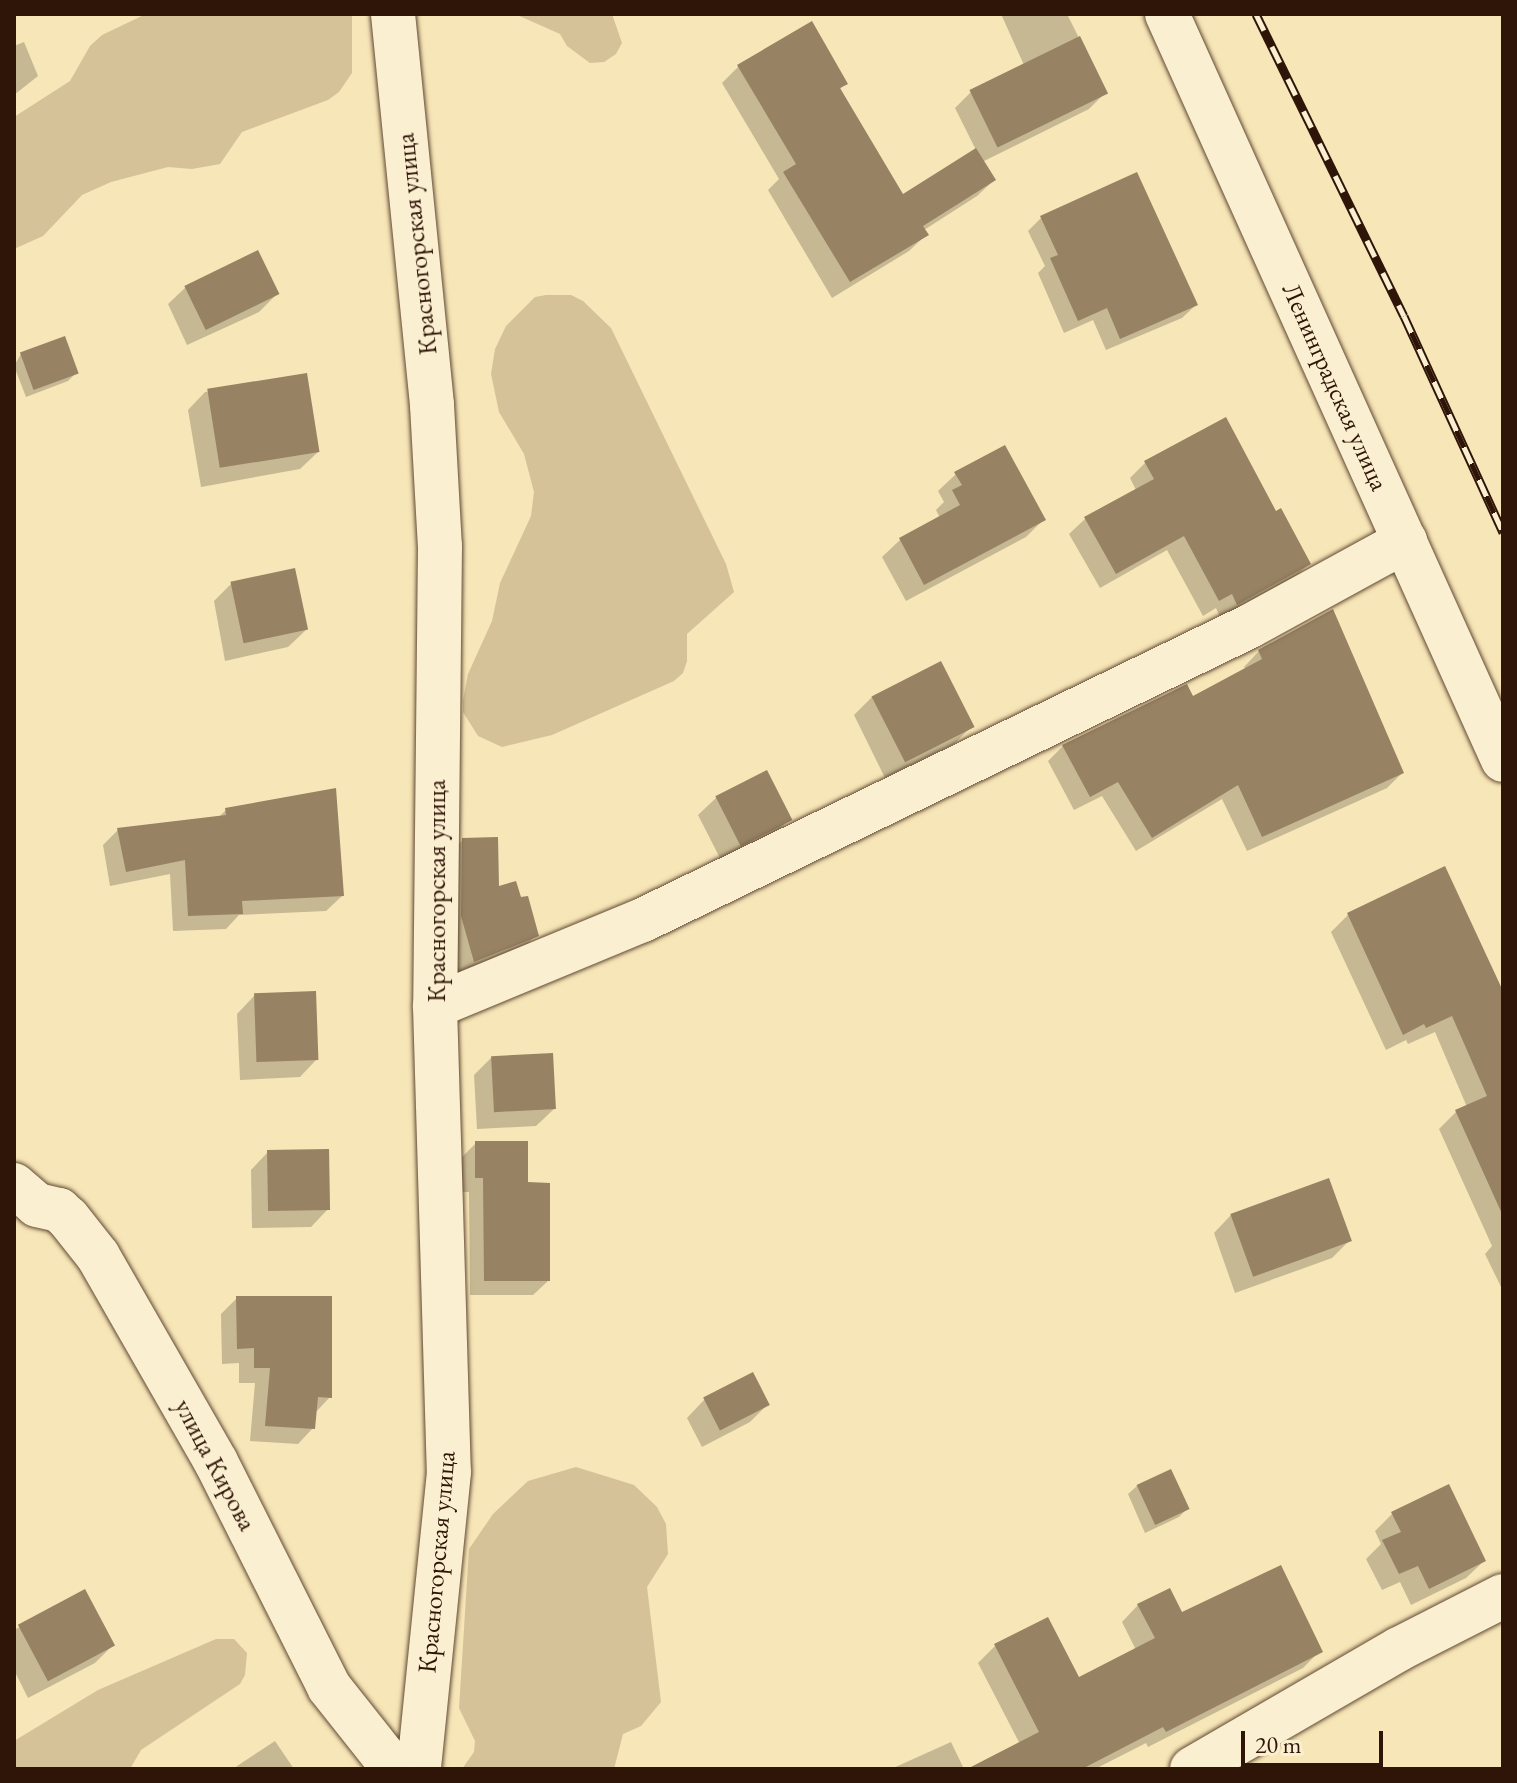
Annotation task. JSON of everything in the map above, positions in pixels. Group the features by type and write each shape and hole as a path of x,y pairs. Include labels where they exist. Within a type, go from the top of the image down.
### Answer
{"street":[{"name":"Красногорская улица","path":"393,14 432,405 440,546 435,1006 449,1472 419,1769"},
{"name":"Ленинградская улица","path":"1167,14 1503,760"},
{"path":"435,1006 643,920 1250,626 1405,541"},
{"name":"улица Кирова","path":"22,1200 59,1210 78,1227 98,1256 216,1462 329,1687 394,1769"},
{"path":"1192,1769 1399,1649 1503,1596"}],"shaded area":[{"path":"146,14 352,14 352,73 339,92 328,100 242,132 220,164 192,169 168,167 111,182 82,195 43,236 14,249 14,117 70,81 90,46 102,35"},
{"path":"515,14 612,14 622,43 616,54 604,62 590,63 567,46 560,34"},
{"path":"571,295 583,301 611,328 726,564 734,592 687,634 687,661 683,673 674,681 552,735 502,747 478,736 463,712 463,700 468,674 492,621 500,583 531,516 534,492 524,454 499,412 491,374 495,349 506,326 535,297"},
{"path":"576,1467 634,1485 657,1507 666,1524 668,1554 647,1587 661,1702 641,1726 623,1734 614,1769 462,1769 474,1752 475,1741 459,1708 469,1549 493,1514 528,1481"},
{"path":"216,1639 234,1639 247,1653 245,1675 240,1684 141,1750 130,1769 14,1769 14,1741 98,1690"}],"building":[{"path":"812,21 848,84 840,88 903,194 976,148 996,180 923,226 929,235 850,282 783,172 796,164 737,65"},
{"path":"1080,36 1108,94 998,147 969,90"},
{"path":"1137,172 1198,305 1120,339 1107,308 1078,321 1050,258 1058,255 1040,216"},
{"path":"258,250 279,294 206,330 184,286"},
{"path":"65,336 79,374 34,390 20,352"},
{"path":"307,373 320,452 220,468 207,389"},
{"path":"1226,417 1276,511 1281,508 1311,564 1237,605 1232,594 1219,601 1184,536 1116,574 1084,517 1154,479 1144,461"},
{"path":"1005,445 1046,520 924,585 899,538 960,505 952,490 962,485 954,472"},
{"path":"295,568 308,630 244,643 230,582"},
{"path":"1333,609 1404,773 1262,837 1238,785 1152,838 1118,782 1090,797 1062,745 1187,684 1193,696 1262,659 1258,650"},
{"path":"941,661 975,727 905,762 872,696"},
{"path":"767,770 792,820 741,846 715,796"},
{"path":"336,788 344,896 242,901 243,914 188,916 185,860 126,872 117,828 226,815 225,808"},
{"path":"498,837 499,886 516,881 521,897 528,896 539,936 474,962 461,916 462,838"},
{"path":"1445,866 1503,991 1503,1216 1455,1110 1487,1096 1452,1016 1426,1028 1424,1024 1403,1035 1347,913"},
{"path":"316,991 318,1060 256,1062 254,993"},
{"path":"553,1053 556,1109 494,1112 491,1056"},
{"path":"475,1141 528,1141 528,1182 550,1183 550,1281 484,1281 483,1178 475,1178"},
{"path":"329,1149 330,1210 268,1211 267,1150"},
{"path":"1329,1178 1352,1241 1253,1277 1230,1214"},
{"path":"236,1296 332,1296 332,1398 318,1397 315,1429 265,1426 270,1368 254,1368 254,1348 237,1349"},
{"path":"753,1372 770,1405 720,1430 703,1397"},
{"path":"1171,1469 1190,1509 1155,1525 1137,1485"},
{"path":"1449,1484 1486,1561 1429,1589 1418,1566 1399,1574 1382,1540 1401,1532 1391,1512"},
{"path":"1281,1565 1323,1652 1166,1732 1163,1727 1082,1769 967,1769 1039,1732 994,1644 1048,1617 1079,1677 1155,1638 1137,1604 1170,1588 1182,1612"},
{"path":"85,1589 115,1646 48,1681 18,1625"}],"railway":[{"path":"1256,14 1404,316 1503,532"}]}
